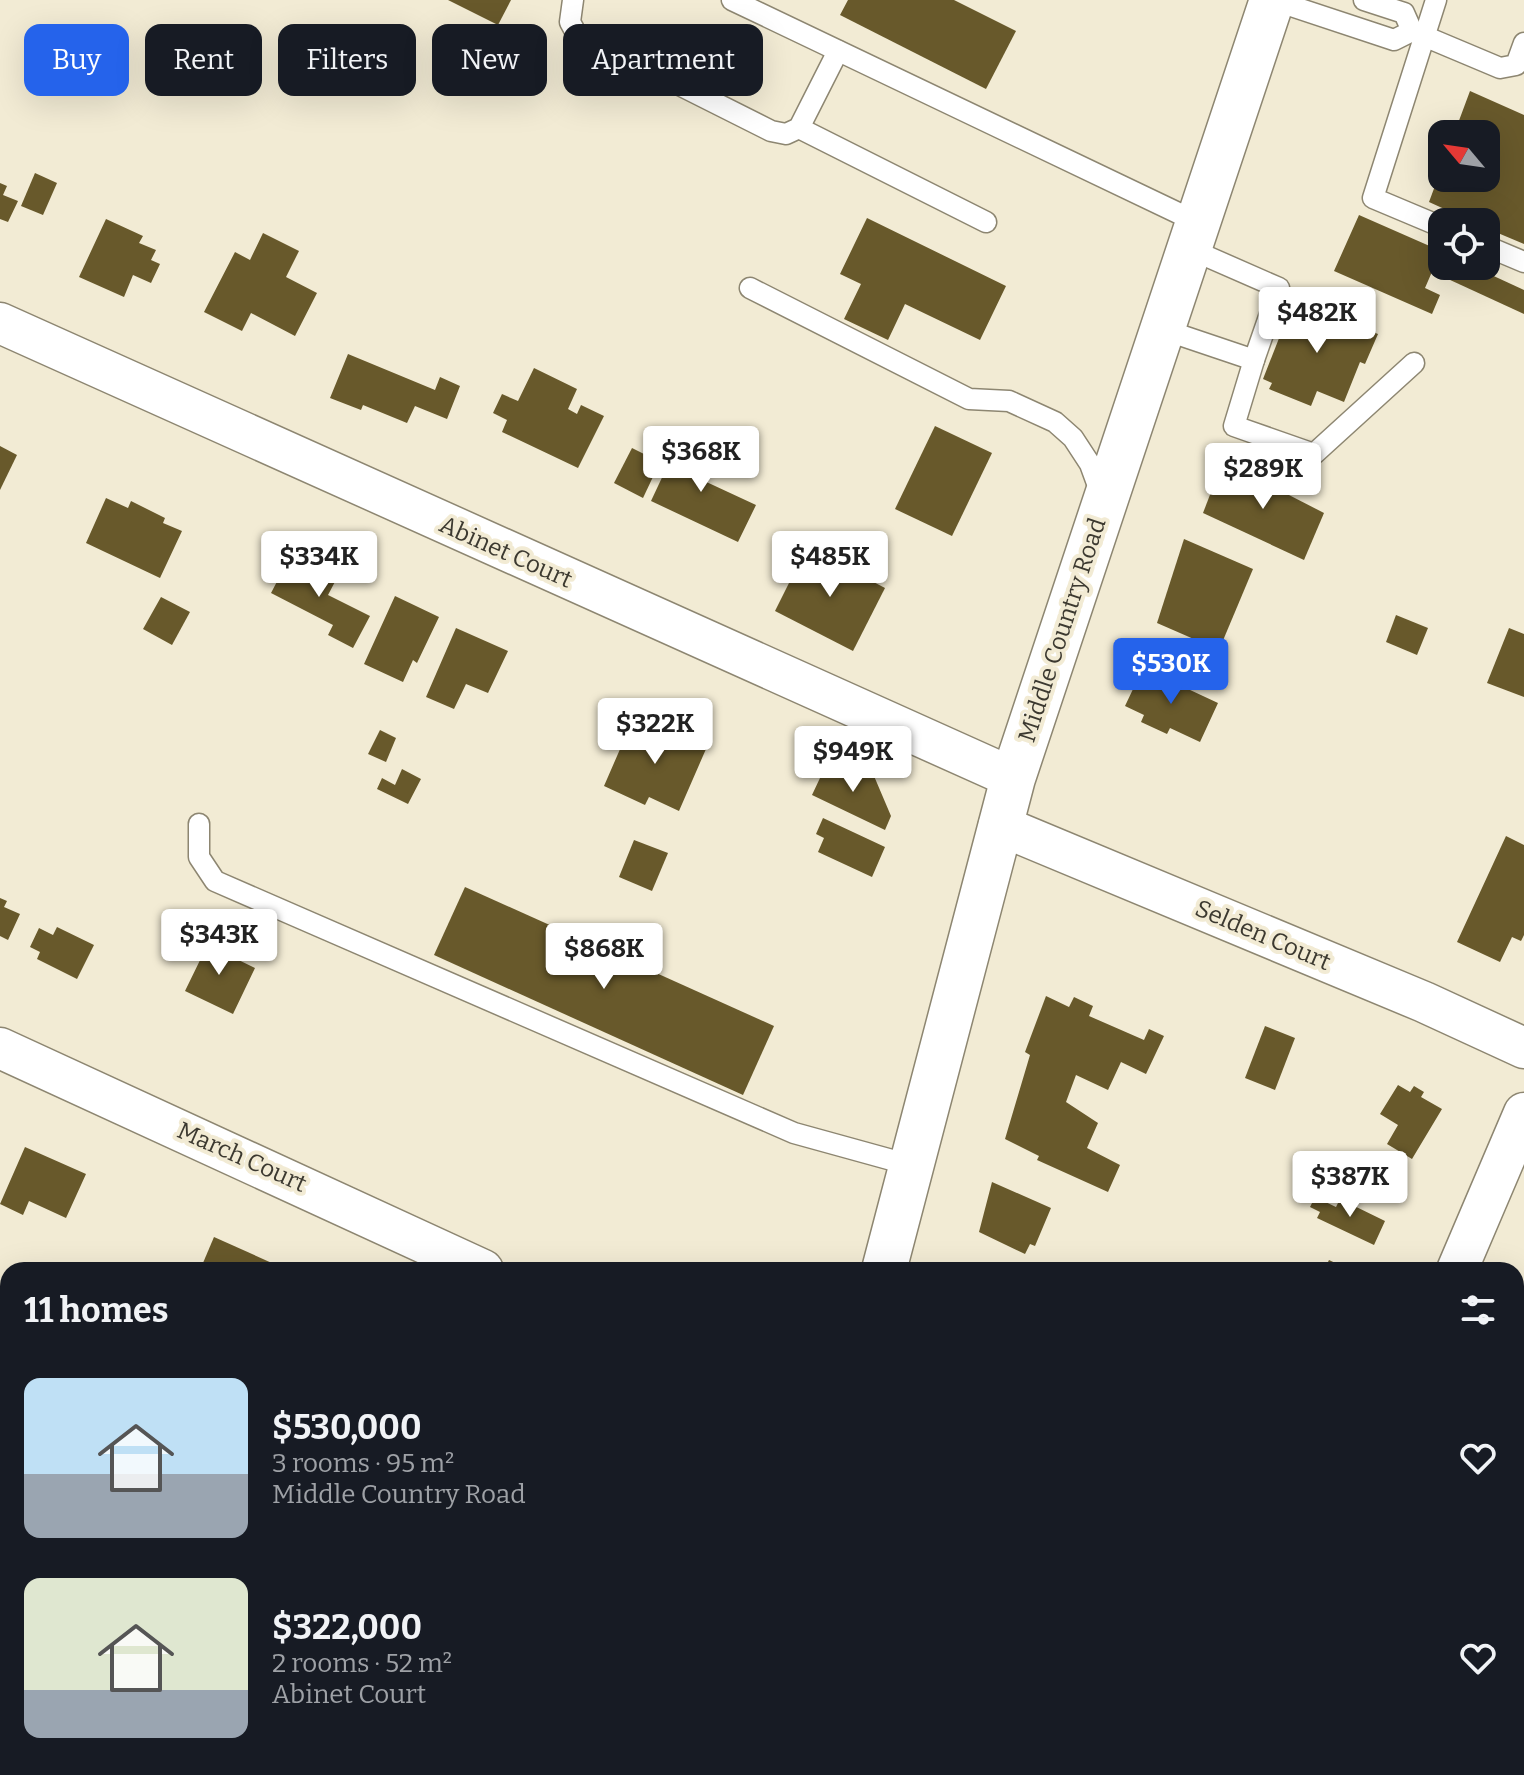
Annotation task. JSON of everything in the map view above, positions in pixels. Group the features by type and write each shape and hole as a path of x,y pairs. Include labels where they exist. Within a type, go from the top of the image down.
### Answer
{"main road":[{"name":"Middle Country Road","path":"886,1262 1013,778 1273,0"}],"street":[{"name":"Abinet Court","path":"0,323 1013,778"},
{"name":"Selden Court","path":"999,825 1424,1002 1524,1048"},
{"name":"March Court","path":"0,1048 466,1262"},
{"path":"1460,1262 1524,1113"}],"lane":[{"path":"573,0 570,22 576,33 771,131 786,134 799,128 838,51"},
{"path":"732,0 838,51 1195,236 1279,288 1234,426 1314,454 1414,363"},
{"path":"1273,0 1394,40 1419,34"},
{"path":"1364,0 1404,13 1419,34 1500,68 1520,67 1524,43"},
{"path":"1428,221 1373,198 1419,34 1436,0"},
{"path":"799,128 986,222"},
{"path":"1500,252 1524,262"},
{"path":"750,288 969,399 1009,401 1055,422 1073,438 1090,464 1104,502"},
{"path":"1162,329 1254,360"},
{"path":"199,824 199,857 215,881 794,1133 910,1165"}],"building":[{"path":"448,0 511,0 496,24"},
{"path":"848,0 954,0 1016,31 986,89 840,15"},
{"path":"1470,91 1524,115 1524,244 1500,234 1500,208 1442,208 1429,202 1433,192 1500,192 1500,120 1459,120"},
{"path":"35,173 57,183 43,215 21,206"},
{"path":"0,183 7,186 3,195 18,201 8,222 0,219"},
{"path":"1359,215 1428,245 1428,280 1425,288 1440,295 1432,314 1334,271"},
{"path":"867,218 1006,286 980,340 905,304 888,340 844,319 861,284 840,274"},
{"path":"106,219 143,236 139,243 156,250 151,260 160,264 151,283 133,275 124,297 79,277"},
{"path":"263,233 299,251 286,277 317,293 295,336 251,313 242,331 204,312 235,252 250,260"},
{"path":"1500,279 1524,290 1524,314 1450,280"},
{"path":"1294,300 1378,334 1365,364 1360,362 1344,402 1317,391 1311,406 1269,389 1272,383 1263,379"},
{"path":"348,354 435,390 440,377 460,386 447,419 415,406 407,423 363,405 361,410 330,398"},
{"path":"534,368 577,389 568,409 577,414 581,405 604,416 578,468 502,432 507,420 493,413 502,394 518,401"},
{"path":"935,426 992,453 952,536 895,509"},
{"path":"681,437 713,452 700,479 756,505 738,542 651,501"},
{"path":"0,446 17,455 0,490"},
{"path":"632,448 660,462 643,498 614,483"},
{"path":"1223,461 1324,513 1304,560 1203,513"},
{"path":"106,498 128,508 131,501 165,518 163,523 182,531 160,578 86,543"},
{"path":"1184,539 1253,569 1219,650 1157,623"},
{"path":"807,547 885,588 853,651 775,611"},
{"path":"292,553 338,576 328,595 370,616 353,648 328,635 333,625 271,593"},
{"path":"395,596 439,617 417,663 413,660 403,682 364,664"},
{"path":"161,597 190,612 172,645 143,629"},
{"path":"1396,615 1428,628 1417,655 1386,642"},
{"path":"456,628 508,651 488,693 466,684 454,709 426,697"},
{"path":"1509,628 1524,634 1524,697 1487,683"},
{"path":"1143,668 1218,703 1200,742 1170,728 1167,734 1141,722 1144,715 1125,706"},
{"path":"634,717 706,749 679,811 649,797 645,805 604,786"},
{"path":"380,730 396,738 386,762 368,754"},
{"path":"828,761 858,775 861,770 874,776 891,816 885,830 812,795"},
{"path":"402,769 421,779 408,804 377,789 382,778 395,785"},
{"path":"823,818 885,847 872,877 818,852 824,838 816,834"},
{"path":"1506,836 1524,845 1524,935 1521,941 1512,937 1500,962 1457,942"},
{"path":"634,840 668,853 652,891 619,877"},
{"path":"465,887 774,1026 743,1095 434,955"},
{"path":"0,898 7,901 4,907 20,914 8,940 0,936"},
{"path":"57,927 94,945 77,979 37,959 40,952 30,947 39,928 53,935"},
{"path":"208,933 221,939 216,949 255,968 233,1014 185,991 204,952 200,950"},
{"path":"1046,996 1069,1007 1074,997 1093,1006 1089,1016 1144,1040 1149,1029 1164,1036 1146,1074 1121,1062 1108,1090 1076,1075 1066,1102 1098,1123 1087,1148 1120,1165 1108,1192 1037,1160 1039,1156 1005,1139 1030,1055 1025,1052"},
{"path":"1265,1026 1295,1038 1275,1090 1245,1078"},
{"path":"1398,1085 1410,1092 1414,1086 1424,1092 1421,1097 1442,1109 1412,1159 1387,1144 1398,1125 1380,1114"},
{"path":"25,1147 86,1174 66,1218 29,1201 23,1215 0,1204"},
{"path":"992,1182 1051,1208 1035,1246 1030,1244 1025,1254 979,1232"},
{"path":"1315,1197 1336,1207 1340,1199 1385,1221 1374,1245 1317,1218 1320,1212 1310,1207"},
{"path":"214,1237 270,1262 203,1262"}]}
